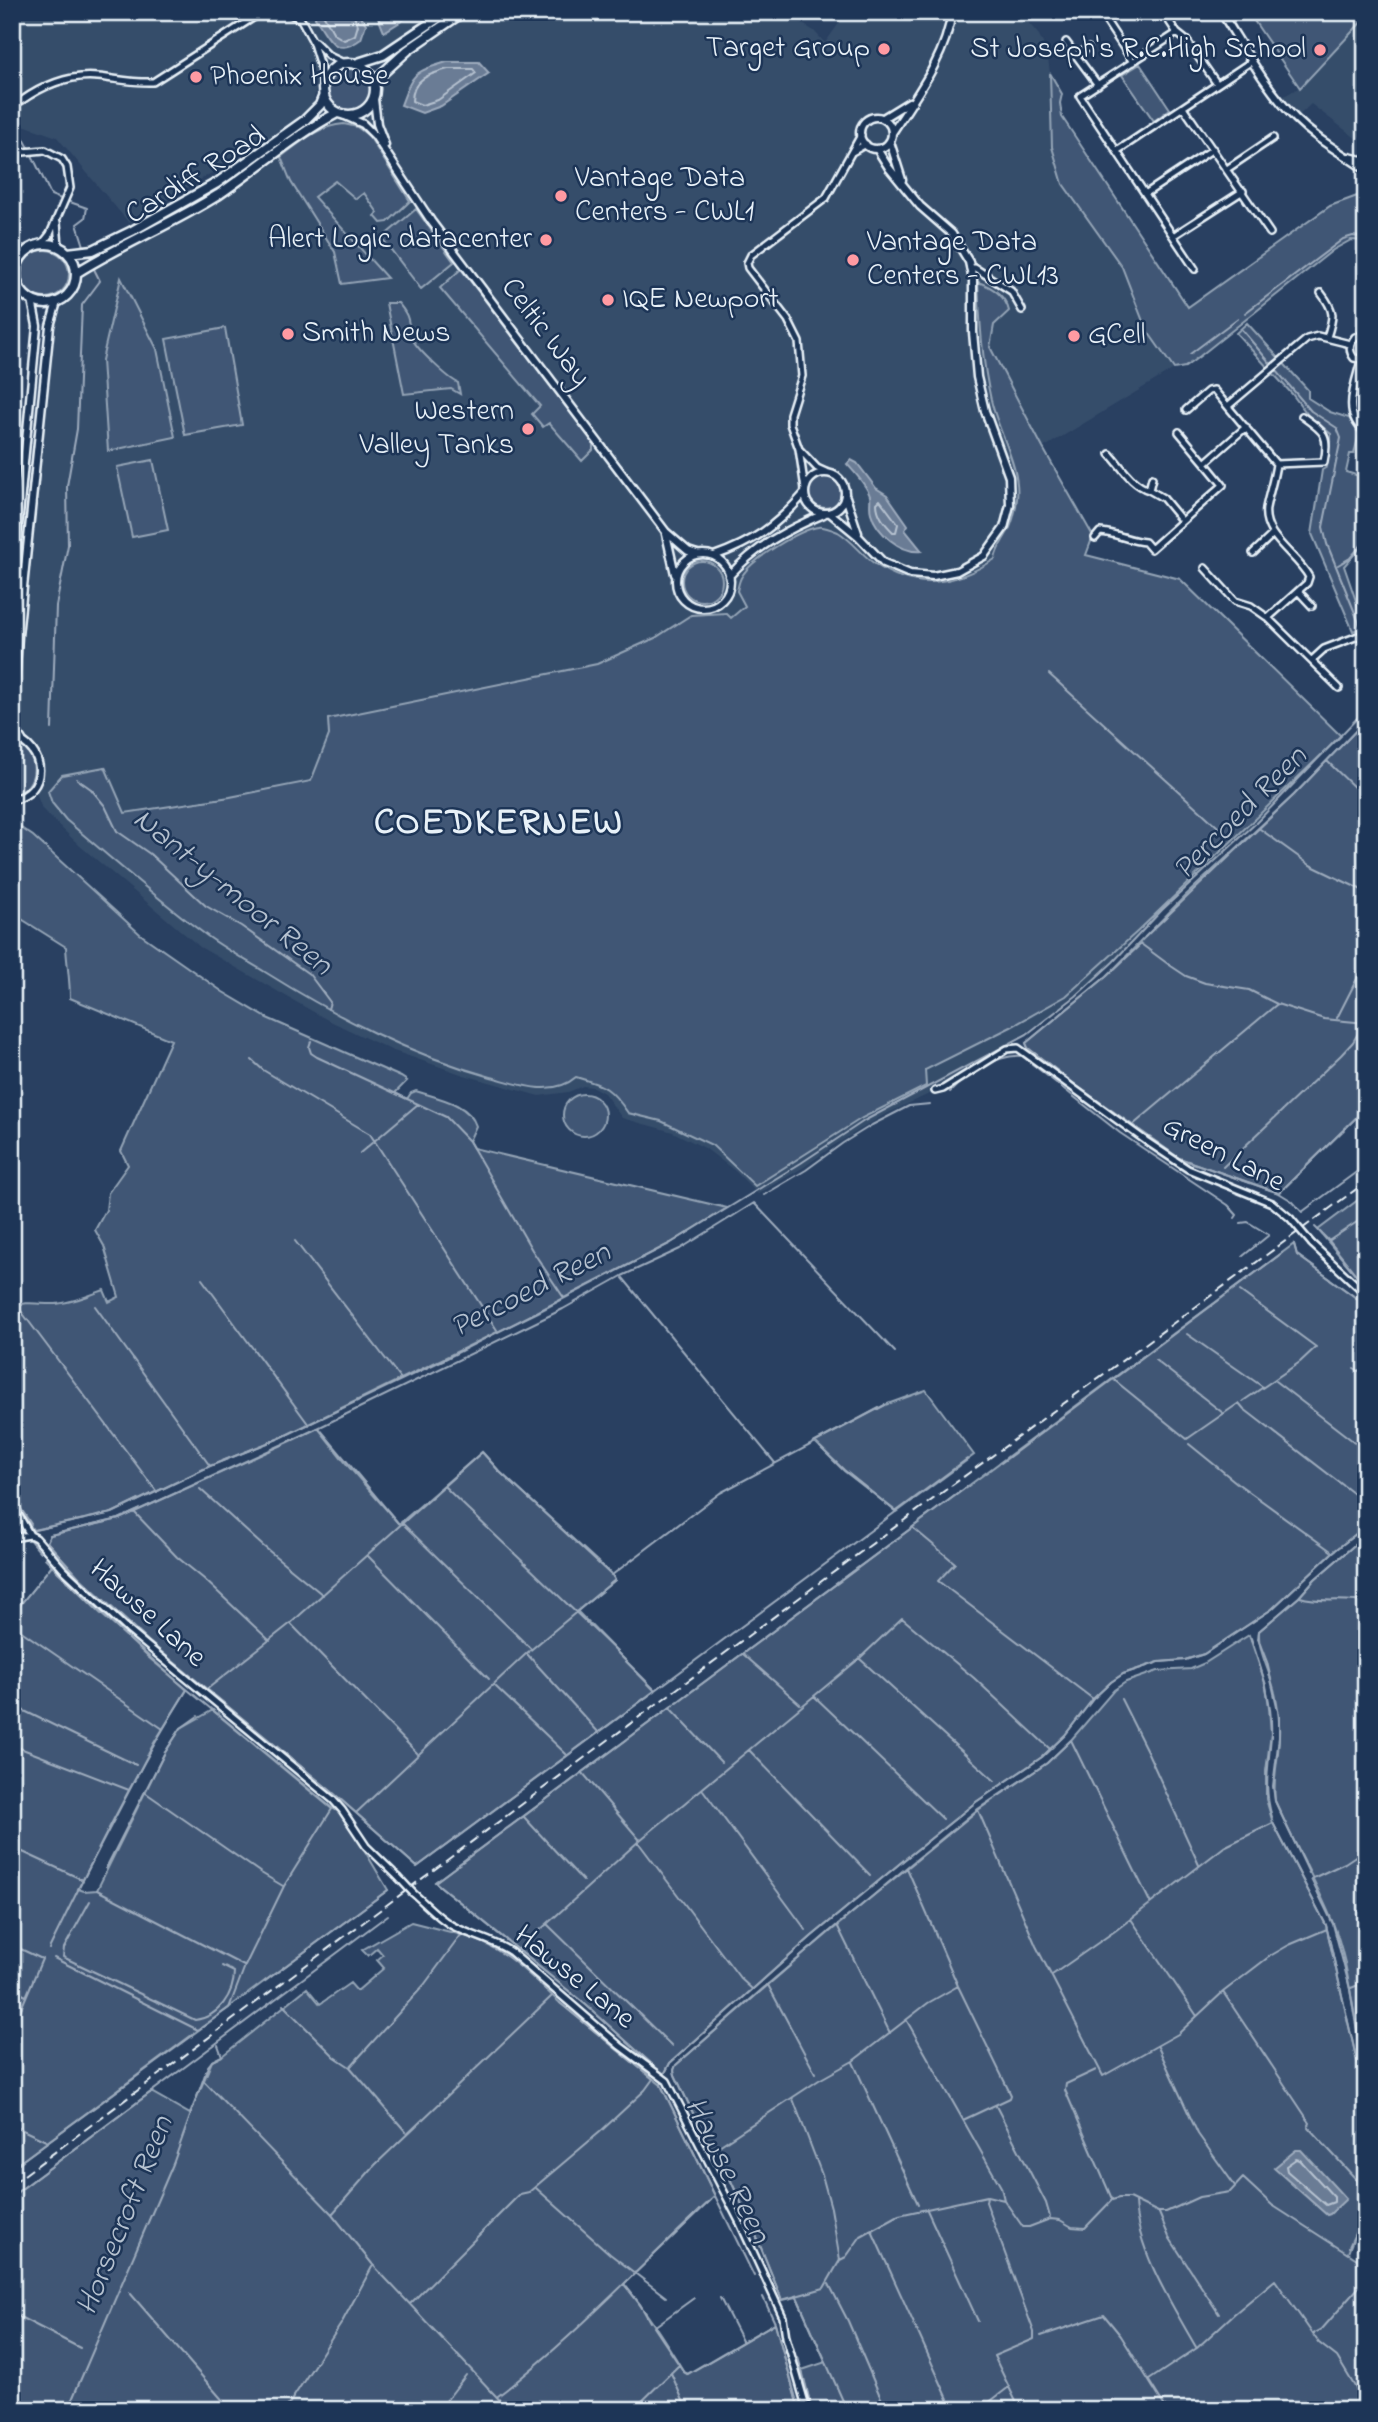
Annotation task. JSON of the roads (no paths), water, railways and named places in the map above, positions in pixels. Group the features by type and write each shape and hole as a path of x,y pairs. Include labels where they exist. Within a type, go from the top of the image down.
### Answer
{"main road":[{"name":"Cardiff Road","path":"68,253 93,250 217,183 304,121 320,104 326,78 332,70 383,55 447,12"},
{"path":"374,81 408,50 463,12"},
{"path":"351,64 369,72 374,81 374,100"},
{"path":"323,92 327,104 340,114"},
{"name":"Cardiff Road","path":"76,273 217,195 319,123 340,114 357,115 366,110 374,100"},
{"path":"42,244 59,246 74,262 75,283 70,292 57,302 44,304 32,300 16,286 16,262 33,247 42,244"}],"street":[{"path":"20,101 44,86 71,78 98,77 139,83 164,78 262,12"},
{"path":"287,12 298,15 312,40 323,92"},
{"path":"905,188 890,142 892,133 936,65 949,33 952,12"},
{"path":"1100,12 1133,62"},
{"path":"1163,12 1217,84"},
{"path":"1221,12 1252,61 1295,119 1327,145 1366,170"},
{"path":"1177,33 1080,96 1195,269"},
{"path":"312,40 329,56 351,64"},
{"path":"1066,42 1098,85"},
{"path":"1076,55 1088,48"},
{"path":"1117,151 1252,61"},
{"path":"883,118 913,99"},
{"name":"Celtic Way","path":"374,100 377,124 391,160"},
{"path":"1183,107 1270,233"},
{"name":"Celtic Way","path":"340,114 363,124 375,136 430,221 666,532 688,551 714,556 740,547 786,515 804,491"},
{"path":"860,135 866,144 877,149 920,206 952,234 970,268 973,280 973,331 977,377 985,411 1009,477 1010,505 1004,528 992,547 972,564 957,572 933,576 910,574 884,563 858,536 828,513 810,507 804,491 799,449 790,424 802,376 799,342 788,320 748,268 747,263 751,255 826,198 868,119 883,118 890,124 892,133"},
{"path":"1227,169 1273,138"},
{"path":"877,149 890,142"},
{"path":"852,152 866,144"},
{"path":"1145,194 1213,149"},
{"path":"16,153 45,150 62,159 69,177 70,188 50,234 42,244"},
{"path":"1341,154 1366,161"},
{"path":"1173,236 1243,191"},
{"path":"57,219 59,246"},
{"path":"970,268 975,268 1007,288 1023,310"},
{"path":"1321,293 1333,313 1327,337"},
{"path":"12,589 37,326 32,300"},
{"path":"12,800 26,795 34,787 38,777 39,763 35,753 16,731 13,712 18,636 47,351 57,302"},
{"path":"1366,334 1355,337 1350,344 1351,354 1363,361 1352,395 1351,412 1357,426 1366,432"},
{"path":"1228,406 1307,339 1318,335 1350,344"},
{"path":"1186,410 1208,391 1213,390 1276,464"},
{"path":"1276,464 1324,462 1327,448 1323,431 1302,415"},
{"path":"1205,463 1246,427"},
{"path":"1095,538 1100,532 1117,533 1134,541 1145,542 1150,549 1223,485 1179,432"},
{"path":"799,449 817,468 835,475 843,484 858,536"},
{"path":"1110,454 1131,479 1140,487 1163,498 1182,521"},
{"path":"1268,618 1307,583 1309,576 1273,534 1266,520 1276,464"},
{"path":"804,491 812,477 828,473"},
{"path":"1149,490 1152,478"},
{"path":"828,513 841,506 845,495"},
{"name":"Celtic Way","path":"666,532 678,592 688,603 703,608 724,597 729,576 748,557 788,529 828,513"},
{"path":"1253,553 1273,534"},
{"path":"676,578 682,563 697,554"},
{"path":"714,556 721,561 729,576"},
{"path":"1205,568 1236,601 1251,606 1268,618 1339,688"},
{"path":"1298,591 1312,606"},
{"path":"1312,660 1324,649 1366,633"},
{"path":"12,737 22,740"},
{"name":"Green Lane","path":"935,1091 943,1089 972,1069 1013,1048 1023,1050 1188,1169 1272,1202 1366,1294"},
{"name":"Hawse Lane","path":"12,1504 29,1532 63,1569 128,1630 333,1800 366,1846 424,1905 452,1925 492,1940 511,1952 664,2079 705,2151 783,2317 807,2410"},
{"path":"12,1538 29,1532"}],"water":[{"path":"316,12 357,12 366,24 361,39 344,47 333,43 315,18"},
{"path":"376,12 416,12 384,32"},
{"path":"447,62 479,62 489,73 441,106 422,113 401,105 408,86 416,75 427,68"},
{"path":"851,460 857,463 876,488 887,495 908,525 905,530 922,551 898,545 878,527 871,513 870,496 847,464"},
{"path":"1296,2150 1301,2150 1346,2199 1330,2214 1327,2215 1274,2168"}],"waterway":[{"path":"12,123 17,126 29,148"},
{"name":"Nant-y-moor Reen","path":"31,153 51,195 61,199"},
{"name":"Nant-y-moor Reen","path":"67,201 87,208 85,218 77,224 85,249"},
{"path":"1245,313 1343,239 1353,236 1366,238"},
{"name":"Nant-y-moor Reen","path":"52,729 56,606 68,545 67,486 77,429 82,305 100,281 93,267"},
{"path":"1190,354 1238,318"},
{"path":"1242,330 1311,411 1337,428 1341,438 1323,527 1327,544 1366,640"},
{"path":"1338,565 1350,558 1366,540"},
{"path":"1049,674 1228,836"},
{"name":"Percoed Reen","path":"30,1531 112,1513 210,1466 280,1438 445,1359 671,1243 864,1121 1027,1034 1076,996 1113,962 1162,910 1255,824 1366,709"},
{"name":"Percoed Reen","path":"1145,937 1294,795 1366,720"},
{"path":"1327,761 1361,794 1366,795"},
{"name":"Nant-y-moor Reen","path":"77,779 91,789 105,806 117,831 150,854 206,906 241,926 309,974 330,1002 328,1009"},
{"path":"1260,829 1310,865 1366,892"},
{"path":"1366,1023 1324,1019 1277,1004 1249,990 1205,983 1186,976 1141,944 1026,1043 1028,1048 1077,1086 1179,1158 1279,1193 1292,1201 1302,1212 1366,1165"},
{"path":"1337,1018 1366,961"},
{"path":"1133,1125 1276,1005"},
{"path":"1223,1167 1341,1055 1353,1042 1364,1023"},
{"name":"Nant-y-moor Reen","path":"311,1041 311,1053 317,1057 446,1117 469,1141 532,1250 564,1298"},
{"path":"950,1092 983,1066 1002,1058 1022,1056 1120,1133 1228,1205 1237,1215 1235,1218"},
{"path":"252,1060 263,1070 370,1134 497,1330"},
{"path":"360,1153 418,1104"},
{"path":"764,1195 872,1125 909,1106 930,1104"},
{"path":"1279,1193 1366,1108"},
{"path":"895,1352 754,1203 680,1249 291,1441 119,1519 50,1535 47,1542 78,1576 148,1641 331,1791 417,1867 967,1459"},
{"path":"1330,1240 1366,1216"},
{"path":"1241,1223 1248,1222 1269,1235 1243,1256"},
{"path":"1315,1227 1366,1287"},
{"path":"295,1241 401,1379"},
{"path":"1294,1244 1297,1255 1366,1305"},
{"path":"1001,1463 1282,1253"},
{"path":"623,1278 775,1463"},
{"path":"202,1279 309,1425"},
{"path":"1240,1291 1316,1347 1300,1362 1243,1401"},
{"path":"12,1307 15,1304 24,1315 157,1492"},
{"path":"95,1306 210,1466"},
{"path":"1187,1334 1263,1387"},
{"path":"1155,1360 1223,1413"},
{"path":"1354,1368 1366,1375"},
{"path":"1113,1379 1187,1439 1239,1403 1366,1503"},
{"path":"1275,1381 1366,1451"},
{"path":"357,1812 527,1653 615,1580 612,1575 720,1493 885,1405"},
{"path":"319,1428 398,1523"},
{"path":"1189,1444 1237,1483 1331,1551"},
{"path":"820,1447 896,1512"},
{"path":"206,1690 291,1623 482,1452 611,1575"},
{"path":"968,1486 435,1882 586,2005 664,2075 670,2063 811,1937 976,1802 1042,1757 1111,1682 1123,1674 1159,1662 1185,1660 1204,1654 1272,1609 1333,1552 1366,1526"},
{"path":"445,1487 655,1690"},
{"path":"200,1489 323,1595"},
{"path":"12,1495 31,1524"},
{"path":"135,1513 177,1557 270,1641"},
{"path":"402,1523 531,1649"},
{"path":"913,1528 955,1563 938,1581 1093,1699"},
{"path":"12,1533 24,1532"},
{"path":"1309,1873 1275,1801 1273,1786 1279,1715 1267,1662 1258,1639 1259,1631 1366,1535"},
{"path":"12,1542 29,1539 40,1552"},
{"path":"367,1555 489,1679"},
{"path":"12,1615 52,1565 45,1558"},
{"path":"54,1958 198,2030 229,2008 245,1966 284,1886 332,1809 148,1657 57,1571"},
{"path":"1300,1597 1366,1603"},
{"path":"518,1950 640,1840 860,1658 902,1618 974,1678 1050,1749"},
{"path":"291,1624 417,1753"},
{"path":"14,1626 163,1729"},
{"path":"1251,1638 1266,1685 1270,1710 1267,1786 1272,1817"},
{"path":"527,1654 599,1733"},
{"path":"743,1654 800,1704"},
{"path":"860,1659 995,1781"},
{"path":"494,1685 566,1754"},
{"path":"49,1949 132,1785 186,1691"},
{"path":"814,1696 943,1819"},
{"path":"1121,1699 1199,1865"},
{"path":"12,1705 136,1765"},
{"path":"670,1708 721,1762"},
{"path":"106,1868 164,1754 181,1728 198,1716"},
{"path":"841,1922 978,1810 1047,1763 1071,1740 1150,1902"},
{"path":"12,1745 129,1790"},
{"path":"749,1750 870,1875"},
{"path":"582,1772 639,1839"},
{"path":"703,1790 806,1930"},
{"path":"146,1793 283,1886"},
{"path":"978,1810 1036,1946 1103,2076 1178,2034 1223,1992 1270,1956 1327,1929"},
{"path":"524,1817 583,1881"},
{"path":"1052,1975 1115,1931 1224,1847 1273,1823 1326,1925 1356,2057 1366,2084"},
{"path":"638,1842 740,1978 752,1989"},
{"path":"12,1847 81,1879"},
{"path":"1366,1849 1345,1863 1311,1879 1333,1924 1366,2064"},
{"path":"907,1868 958,1986 1011,2095 1010,2098 963,2120"},
{"path":"97,1890 244,1966"},
{"path":"264,1982 388,1890"},
{"path":"90,1901 64,1948 63,1957 195,2020 218,2009 228,1996 234,1972 222,1966"},
{"path":"12,2196 388,1915"},
{"path":"1131,1919 1197,2016"},
{"path":"547,1924 672,2046"},
{"path":"708,2145 675,2075 676,2065 837,1925 890,2033"},
{"path":"350,2067 424,1985 461,1935 497,1950 546,1990"},
{"path":"12,1945 42,1959 12,2030"},
{"path":"1351,1988 1366,1982"},
{"path":"768,1985 815,2073"},
{"path":"958,1986 928,2003 853,2061 819,2080 716,2148 782,2300 824,2288 840,2260 846,2257 861,2236 899,2215 987,2196 1004,2200 1023,2227 1050,2219 1060,2220 1072,2227 1085,2228 1112,2200 1129,2198 1158,2212 1166,2212 1199,2197 1230,2192 1243,2178 1272,2205 1348,2254"},
{"path":"12,1989 26,1996"},
{"path":"1223,1992 1310,2123 1308,2127 1366,2190"},
{"path":"333,2213 375,2165 552,1996"},
{"path":"410,2304 520,2194 529,2192 600,2132 645,2090 653,2079 560,2003"},
{"path":"283,2005 335,2057 350,2067 406,2132"},
{"path":"907,2021 1001,2187 1004,2200"},
{"path":"12,2168 192,2036"},
{"name":"Horsecroft Reen","path":"68,2409 173,2164 208,2066 222,2056 218,2045"},
{"path":"1158,2047 1198,2134 1235,2186"},
{"path":"853,2062 918,2204"},
{"path":"1096,2070 1066,2084 1065,2090 1112,2199"},
{"name":"Hawse Reen","path":"663,2079 661,2085 754,2276"},
{"path":"203,2080 332,2214 373,2265 509,2410"},
{"path":"793,2099 822,2175 840,2260"},
{"path":"996,2106 1046,2203 1050,2217"},
{"path":"12,2125 46,2141"},
{"path":"536,2188 610,2254 666,2297"},
{"path":"987,2196 986,2202 1034,2332 1034,2339 994,2356 1020,2410"},
{"path":"498,2396 581,2325 711,2200"},
{"path":"1135,2202 1137,2220 1149,2258 1196,2347"},
{"path":"927,2210 978,2321"},
{"path":"1159,2213 1169,2237 1219,2314"},
{"path":"1349,2247 1366,2215"},
{"path":"1366,2230 1361,2240 1366,2255"},
{"path":"872,2231 953,2410"},
{"path":"1356,2258 1366,2265"},
{"path":"285,2410 341,2324 372,2267"},
{"path":"1313,2334 1322,2329 1366,2279"},
{"path":"1149,2380 1197,2348 1275,2280 1319,2343 1337,2357 1366,2405"},
{"path":"624,2284 650,2322"},
{"path":"829,2284 886,2410"},
{"path":"130,2293 231,2410"},
{"name":"Hawse Reen","path":"763,2297 775,2323 799,2410"},
{"path":"797,2297 847,2410"},
{"path":"694,2298 654,2327 688,2374 775,2323"},
{"path":"720,2298 742,2341"},
{"path":"12,2313 80,2348"},
{"path":"1041,2336 1104,2315 1121,2336 1167,2410"},
{"path":"798,2357 812,2410"},
{"path":"633,2410 679,2365"},
{"path":"671,2373 687,2410"},
{"path":"439,2410 466,2375"},
{"path":"979,2410 1009,2387"},
{"path":"1350,2410 1362,2400"}],"railway":[{"path":"12,2184 850,1560 1366,1182"}],"place":[{"name":"Target Group","path":"884,49"},
{"name":"St Joseph's R.C.High School","path":"1320,50"},
{"name":"Phoenix House","path":"196,77"},
{"name":"Vantage Data Centers - CWL1","path":"561,196"},
{"name":"Alert Logic datacenter","path":"546,240"},
{"name":"Vantage Data Centers - CWL13","path":"853,260"},
{"name":"IQE Newport","path":"608,300"},
{"name":"Smith News","path":"288,334"},
{"name":"GCell","path":"1074,336"},
{"name":"Western Valley Tanks","path":"528,429"}],"district":[{"name":"COEDKERNEW","path":"499,824"}]}
